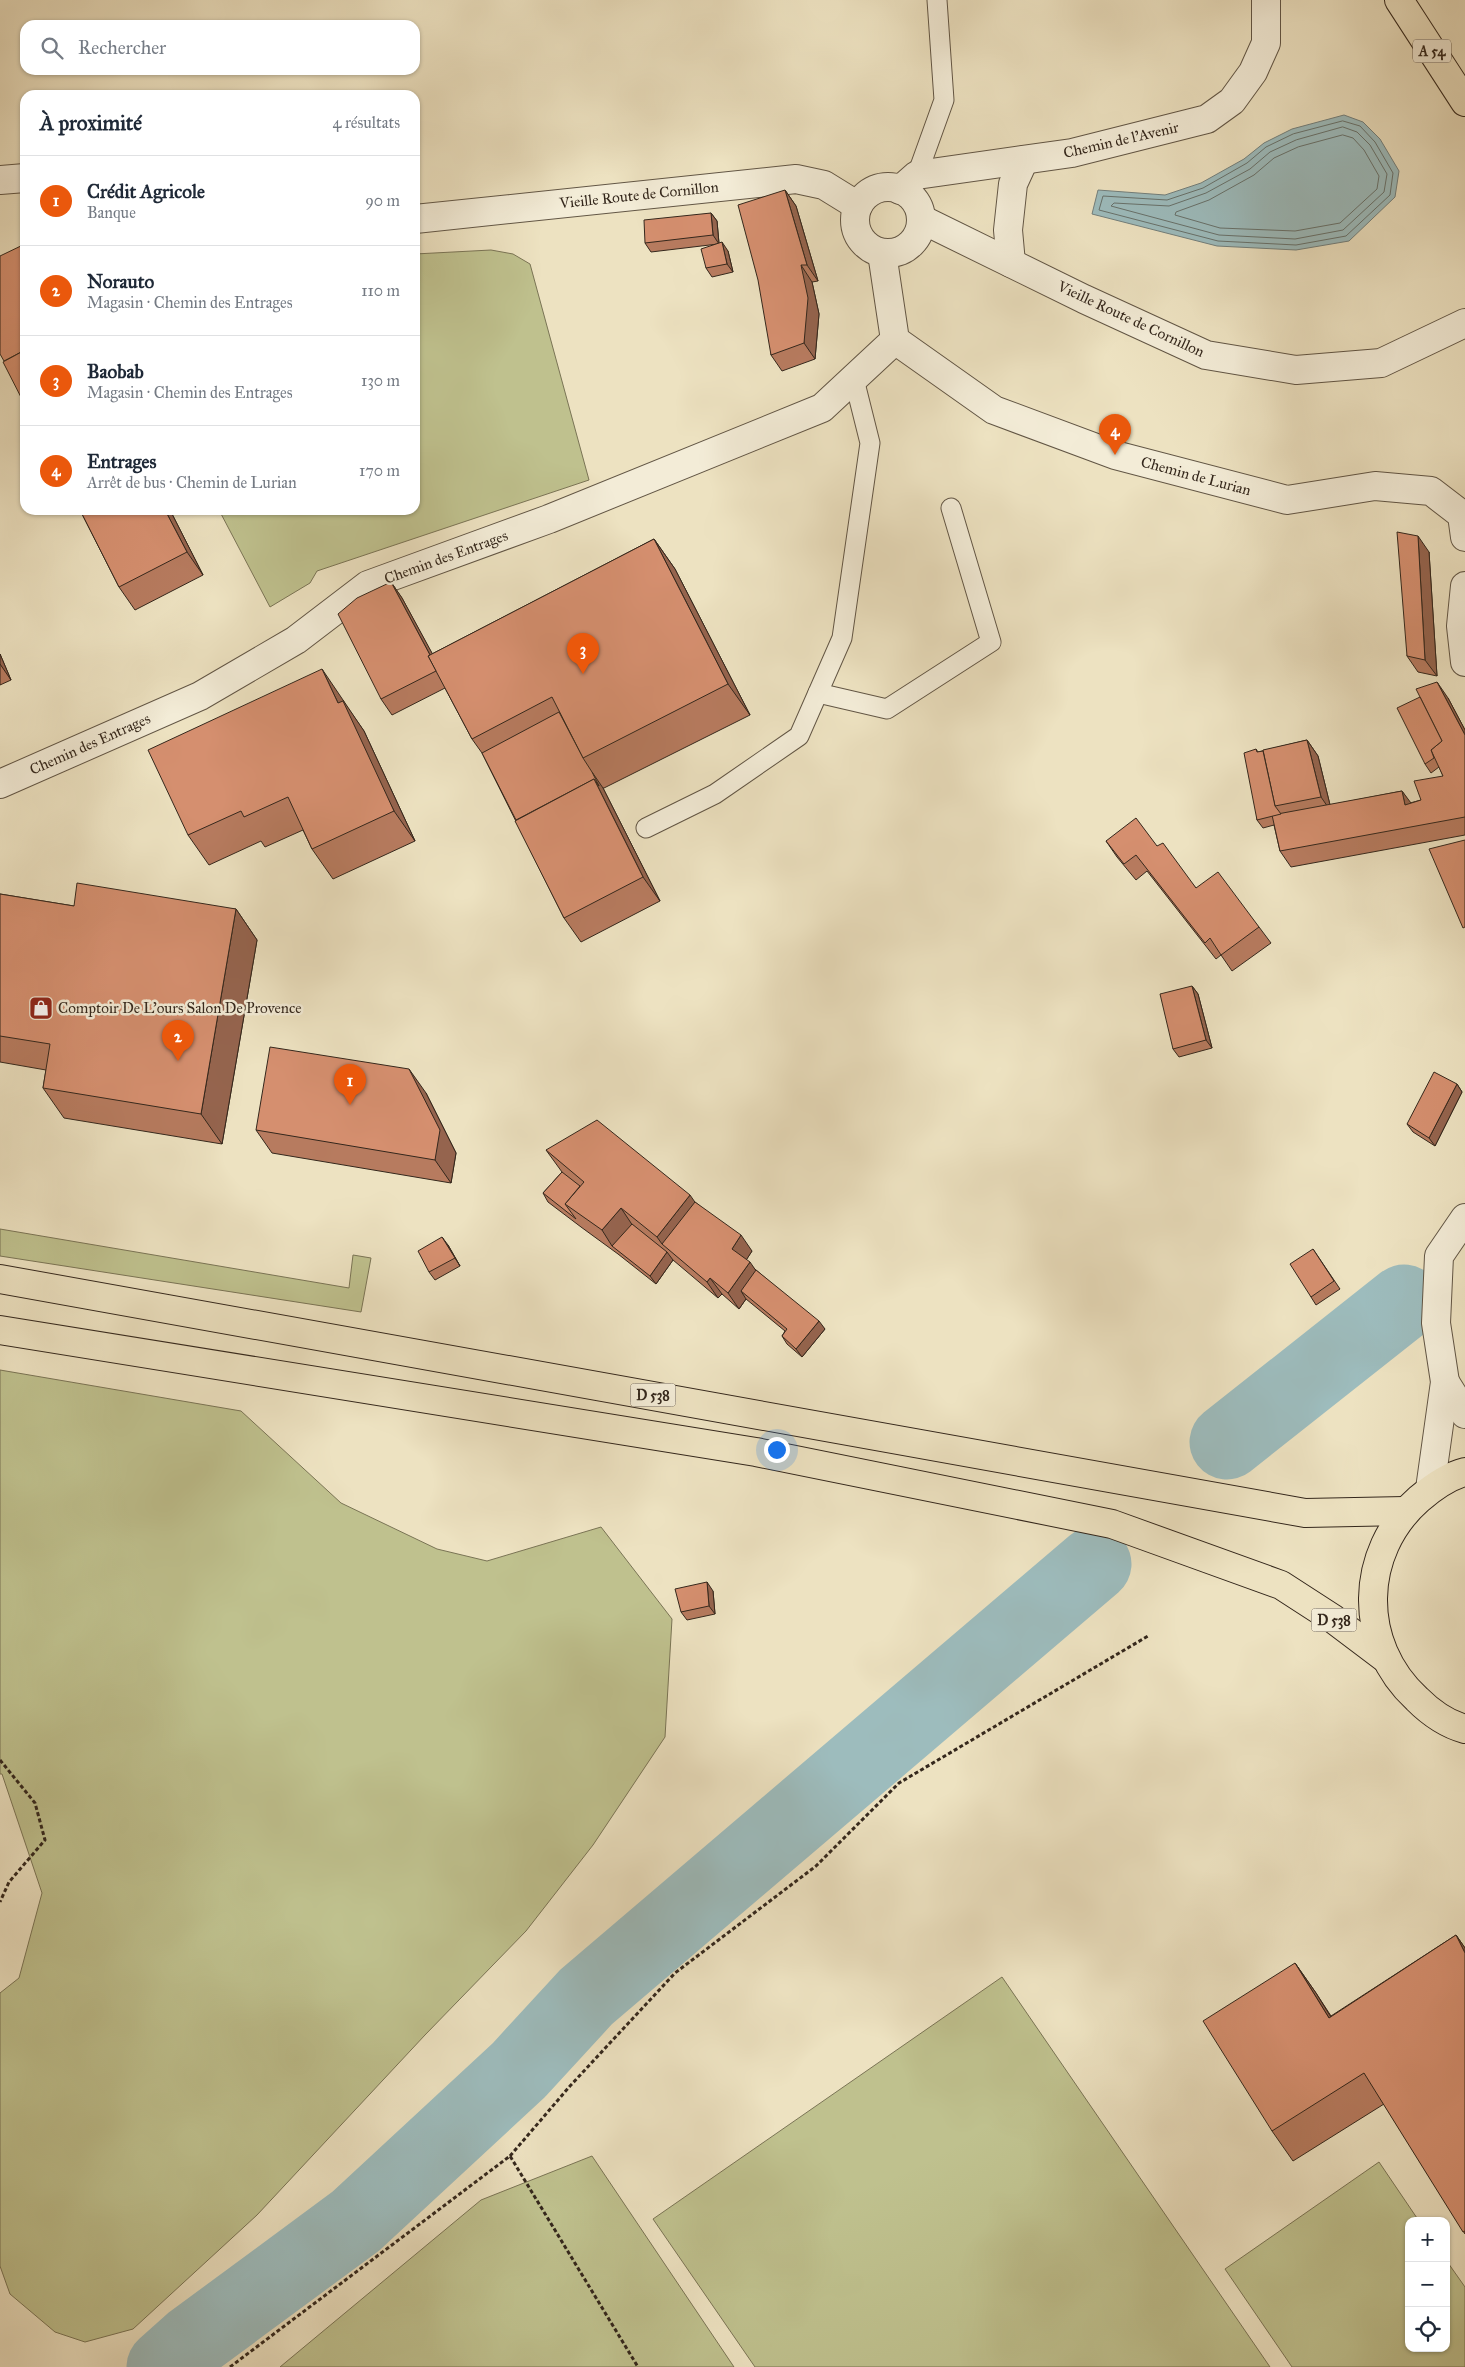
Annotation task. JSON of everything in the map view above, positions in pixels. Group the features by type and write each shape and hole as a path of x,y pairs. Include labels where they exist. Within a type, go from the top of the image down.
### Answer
{"main road":[{"name":"A 54","path":"1399,0 1465,102"},
{"name":"D 538","path":"0,1279 1305,1512 1405,1511"},
{"name":"D 538","path":"0,1330 756,1452 1112,1524 1281,1585 1332,1618 1385,1658"},
{"path":"1465,1472 1430,1489 1405,1511 1384,1544 1373,1582 1374,1621 1385,1658 1404,1688 1430,1712 1465,1729"}],"street":[{"name":"Chemin de l'Avenir","path":"908,182 1072,153 1207,119 1232,101 1253,72 1266,43 1266,0"},
{"path":"1011,263 1008,230 1013,184 1024,160"},
{"path":"0,180 20,178"},
{"name":"Vieille Route de Cornillon","path":"420,218 796,180 824,185 858,206"},
{"path":"908,182 921,219 920,229 910,245 901,251 882,253 872,250 858,236 855,220 858,206 871,191 908,182"},
{"name":"Vieille Route de Cornillon","path":"921,219 1206,355 1296,370 1381,363 1463,324"},
{"path":"882,253 896,340"},
{"name":"Chemin des Entrages","path":"0,784 200,696 296,640 368,585 549,519 822,408 896,340"},
{"name":"Chemin de Lurian","path":"896,340 994,410 1115,455 1288,500 1375,486 1431,491 1462,515 1465,537"},
{"path":"1465,586 1460,626 1465,662"},
{"path":"1430,1489 1445,1382 1436,1323 1439,1256 1465,1218"},
{"path":"1445,1382 1465,1414"}],"lane":[{"path":"908,182 944,100 937,0"},
{"path":"646,828 715,794 799,736 842,638 870,443 854,379"},
{"path":"818,692 887,709 992,642 951,508"}],"path":[{"path":"230,2367 510,2156 570,2086 675,1973 816,1866 899,1783 1148,1636"},
{"path":"0,1760 35,1803 45,1840 9,1882 0,1902"},
{"path":"510,2156 638,2367"}],"green space":[{"path":"491,250 513,254 530,264 589,480 317,571 310,583 270,607 222,515 420,515 420,254"},
{"path":"0,1229 349,1288 353,1255 371,1258 361,1312 0,1256"},
{"path":"0,1370 241,1411 341,1503 437,1549 487,1561 601,1527 672,1619 665,1737 593,1845 526,1931 425,2035 257,2215 133,2329 85,2342 55,2332 10,2294 0,2266 0,1993 19,1978 42,1893 2,1774 0,1774"},
{"path":"1002,1977 1270,2367 755,2367 653,2219"},
{"path":"592,2156 734,2367 280,2367 481,2200"},
{"path":"1379,2162 1416,2217 1405,2217 1405,2352 1450,2352 1450,2266 1465,2287 1465,2367 1292,2367 1225,2269"}],"water":[{"path":"1344,115 1363,122 1380,139 1399,171 1395,197 1349,241 1296,250 1217,246 1092,214 1098,190 1165,195 1201,183 1244,159 1264,143 1292,129"}],"building":[{"path":"785,190 807,265 801,265 808,298 804,343 771,355 758,280 738,205"},
{"path":"711,213 713,235 645,243 644,220"},
{"path":"722,242 727,264 706,268 701,249"},
{"path":"20,246 20,353 4,361 0,354 0,256"},
{"path":"20,353 20,395 3,362"},
{"path":"83,515 168,515 187,552 119,587"},
{"path":"1397,532 1418,536 1425,660 1407,656"},
{"path":"654,539 728,684 583,758 552,697 472,739 428,656"},
{"path":"391,582 430,655 428,656 436,671 381,699 338,614 357,598"},
{"path":"322,669 338,703 343,701 394,811 312,849 288,797 244,817 241,811 188,835 148,750"},
{"path":"1437,682 1465,735 1465,817 1280,851 1272,815 1402,791 1405,805 1421,800 1414,781 1443,776 1431,750 1442,741 1416,689"},
{"path":"1420,697 1442,741 1431,750 1434,758 1425,764 1397,708"},
{"path":"559,712 599,786 594,779 516,820 482,753"},
{"path":"1307,740 1321,797 1275,806 1263,750"},
{"path":"1256,749 1257,752 1263,751 1275,806 1281,814 1257,820 1244,753"},
{"path":"594,779 643,877 564,918 515,821"},
{"path":"1136,818 1157,846 1163,843 1196,888 1218,872 1259,927 1221,955 1210,938 1205,943 1136,855 1124,864 1106,841"},
{"path":"1465,840 1465,927 1463,928 1429,849"},
{"path":"77,883 236,909 201,1114 43,1088 50,1044 0,1036 0,894 74,906"},
{"path":"1192,986 1206,1040 1173,1049 1160,994"},
{"path":"270,1047 409,1069 440,1130 435,1160 256,1130"},
{"path":"1434,1072 1457,1084 1429,1138 1407,1124"},
{"path":"597,1120 690,1195 657,1237 621,1208 602,1230 565,1204 584,1182 546,1150"},
{"path":"562,1172 580,1186 565,1204 576,1219 543,1193"},
{"path":"695,1202 741,1235 732,1249 750,1262 728,1293 710,1278 707,1282 662,1244"},
{"path":"632,1224 667,1252 650,1276 612,1246"},
{"path":"442,1237 455,1258 429,1272 418,1251"},
{"path":"1313,1249 1334,1281 1311,1297 1290,1264"},
{"path":"756,1270 819,1321 796,1349 782,1336 787,1329 741,1291"},
{"path":"707,1582 709,1606 681,1612 675,1589"},
{"path":"1456,1935 1465,1953 1465,2231 1463,2232 1364,2073 1272,2131 1203,2021 1295,1963 1329,2018"}],"waterway":[{"path":"1227,1442 1404,1302"},
{"path":"164,2367 192,2342 356,2221 519,2070 586,1997 1094,1564"}],"place":[{"name":"Entrages","path":"1115,455"},
{"name":"Baobab","path":"583,674"},
{"name":"Comptoir De L'ours Salon De Provence","path":"41,1008"},
{"name":"Norauto","path":"178,1061"},
{"name":"Crédit Agricole","path":"350,1105"}]}
